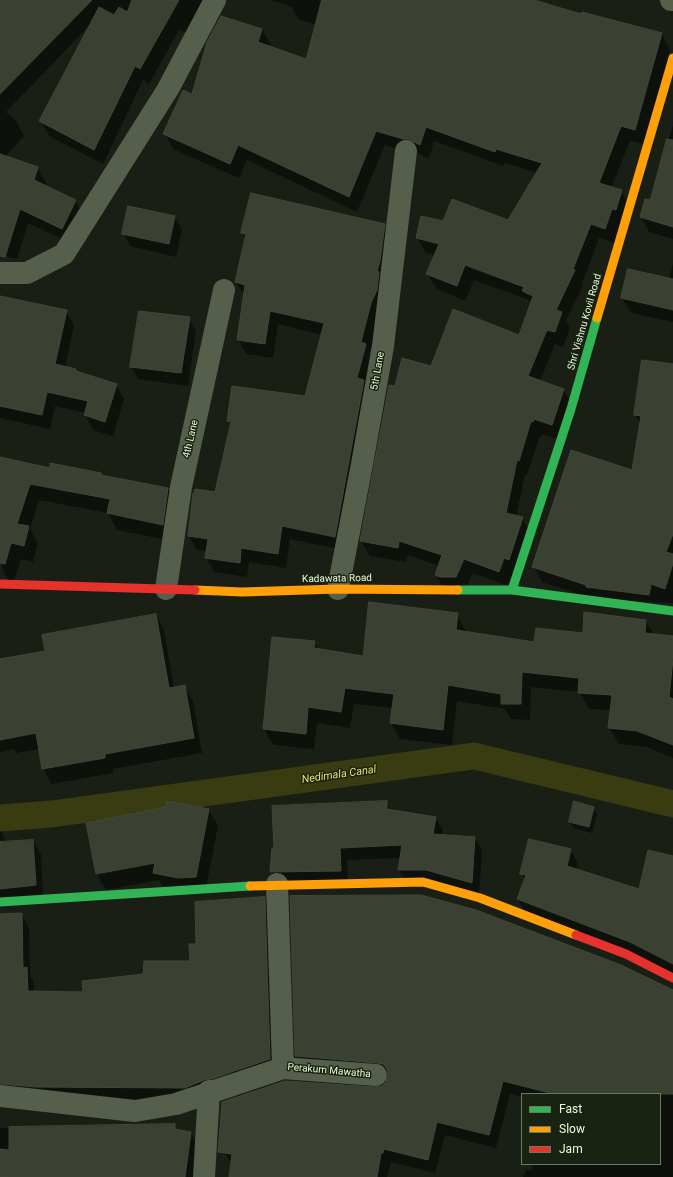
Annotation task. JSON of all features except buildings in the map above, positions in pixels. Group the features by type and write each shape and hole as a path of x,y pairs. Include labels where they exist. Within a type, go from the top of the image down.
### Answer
{"street":[{"path":"0,273 27,273 64,254 168,89 216,0"},
{"name":"Shri Vishnu Kovil Road","path":"512,590 573,401 673,58"},
{"name":"5th Lane","path":"338,589 383,346 406,151"},
{"name":"4th Lane","path":"166,589 181,487 224,290"},
{"name":"Kadawata Road","path":"0,584 242,592 338,589 512,590 673,611"},
{"path":"0,902 277,884 423,882 480,898 509,909 626,954 673,978"},
{"path":"0,1096 135,1110 176,1104 209,1091 283,1068 277,884"},
{"name":"Perakum Mawatha","path":"283,1068 376,1075"},
{"path":"204,1177 209,1091"}],"waterway":[{"name":"Nedimala Canal","path":"0,818 52,814 474,756 673,804"}],"traffic: fast":[{"path":"512,590 571,409 597,318"},
{"path":"458,590 512,590 673,611"},
{"path":"0,902 250,886"}],"traffic: slow":[{"path":"597,318 673,58"},
{"path":"195,590 242,592 338,589 458,590"},
{"path":"250,886 423,882 480,898 576,935"}],"traffic: jam":[{"path":"0,584 195,590"},
{"path":"576,935 626,954 673,978"}]}
